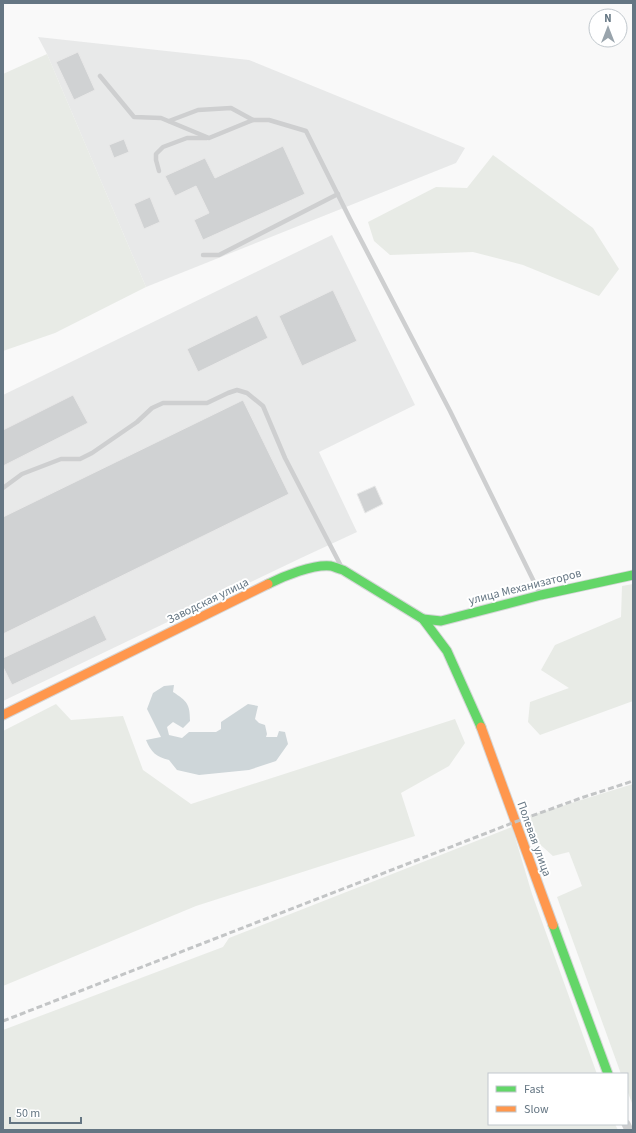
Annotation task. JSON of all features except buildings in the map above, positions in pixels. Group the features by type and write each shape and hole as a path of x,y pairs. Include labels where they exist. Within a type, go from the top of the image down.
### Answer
{"street":[{"name":"Заводская улица","path":"3,715 278,579 316,566 331,566 343,570 423,619"},
{"name":"улица Механизаторов","path":"423,619 441,621 541,595 633,575"},
{"name":"Полевая улица","path":"423,619 447,652 481,728 608,1073"}],"lane":[{"path":"100,76 134,117 162,118 209,138"},
{"path":"169,121 198,110 231,108 252,120"},
{"path":"159,171 156,154 163,147 188,138 209,138 252,120 269,120 306,131 450,411 541,595"},
{"path":"204,255 219,255 338,194"},
{"path":"3,488 22,474 62,459 80,459 92,453 137,422 152,408 163,403 207,403 228,392 238,390 247,393 263,406 285,458 343,570"}],"shaded area":[{"path":"38,37 249,60 465,148 456,163 146,287 47,54"},
{"path":"47,54 146,287 55,333 3,351 3,74"},
{"path":"493,155 593,228 619,269 599,296 523,265 473,252 390,255 374,241 368,222 436,187 467,188"},
{"path":"332,235 415,405 319,452 357,532 3,701 3,395"},
{"path":"633,584 633,701 540,735 528,722 530,702 569,688 541,670 555,645 621,617 622,586"},
{"path":"174,685 173,692 182,698 187,704 190,721 183,728 173,722 167,727 169,735 182,738 189,732 216,732 221,729 221,722 248,704 258,706 255,719 259,723 265,725 267,734 266,737 277,737 279,731 285,732 288,744 276,761 249,770 199,775 177,770 169,760 154,753 146,740 161,737 147,709 153,693 164,686"},
{"path":"56,704 71,720 123,716 143,770 191,804 455,719 465,743 449,766 401,793 415,836 196,906 3,986 3,731"},
{"path":"633,784 633,1106 628,1093 628,1073 621,1073 557,897 582,886 569,852 553,856 534,839 526,817"},
{"path":"512,827 532,894 597,1073 488,1073 488,1125 616,1125 618,1130 3,1130 3,1030 223,947 229,938"}],"railway":[{"path":"3,1021 515,822 633,781"}],"traffic: fast":[{"path":"268,584 290,574 307,569 331,566 343,570 423,619 447,651 481,727"},
{"path":"423,619 441,621 541,595 633,575"},
{"path":"553,925 608,1073"}],"traffic: slow":[{"path":"3,715 268,584"},
{"path":"481,727 553,925"}]}
